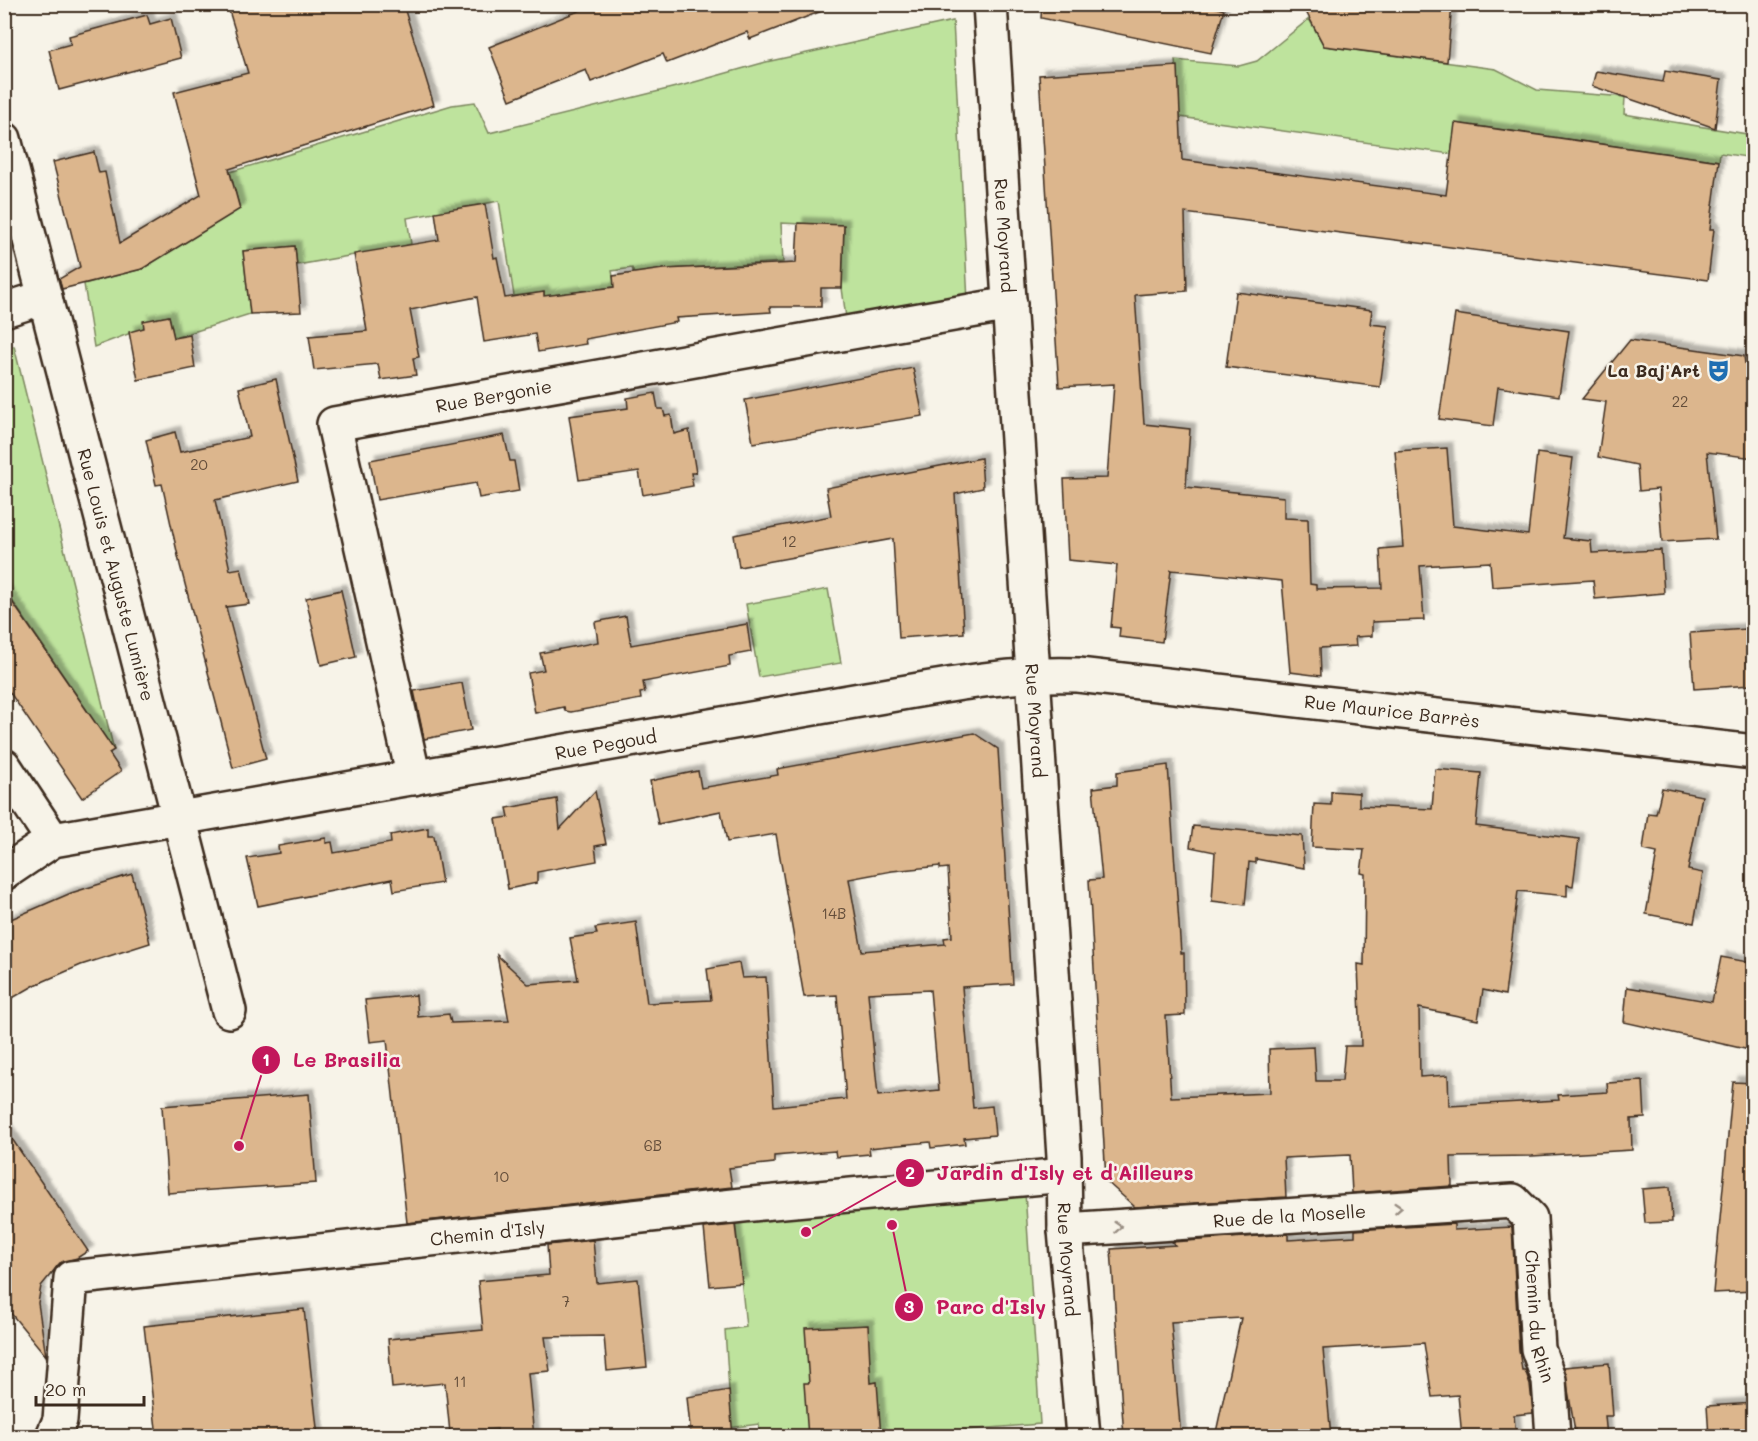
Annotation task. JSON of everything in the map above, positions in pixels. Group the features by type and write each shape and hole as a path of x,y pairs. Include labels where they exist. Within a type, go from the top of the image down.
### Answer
{"street":[{"name":"Rue Moyrand","path":"990,4 1065,1175 1065,1230 1083,1437"},
{"name":"Rue Louis et Auguste Lumière","path":"4,139 229,1011"},
{"path":"4,310 45,297"},
{"name":"Rue Bergonie","path":"414,778 334,424 1010,304"},
{"name":"Rue Pegoud","path":"53,840 987,679 1032,674"},
{"name":"Rue Maurice Barrès","path":"1032,674 1078,675 1754,752"},
{"path":"4,766 53,840 4,873"},
{"name":"Chemin d'Isly","path":"53,1437 60,1420 71,1278 752,1204 1065,1175"},
{"name":"Rue de la Moselle","path":"1065,1230 1513,1201"},
{"name":"Chemin du Rhin","path":"1513,1201 1530,1218 1538,1349 1549,1380 1553,1437"}],"green space":[{"path":"1309,19 1324,46 1496,69 1537,90 1625,97 1624,114 1753,135 1753,158 1720,153 1719,161 1456,123 1451,154 1180,117 1175,60 1239,66 1257,61"},
{"path":"953,21 968,301 846,318 842,288 844,226 781,223 783,262 668,269 634,274 632,268 612,271 615,287 544,296 544,292 514,296 499,201 407,218 411,244 400,247 297,265 295,246 243,251 250,314 174,338 169,316 144,321 144,328 94,347 84,284 142,269 240,209 230,172 452,105 475,102 489,133 684,85 766,62"},
{"path":"14,346 114,750 5,590 4,349"},
{"path":"828,589 841,663 759,677 746,604"},
{"path":"1025,1192 1040,1424 888,1436 760,1436 759,1424 720,1429 729,1390 725,1330 746,1327 735,1219"}],"building":[{"path":"227,4 403,4 434,105 229,169 240,209 142,269 62,289 59,279 80,267 53,162 94,152 99,173 105,172 120,243 201,195 174,92 248,73"},
{"path":"596,4 831,4 832,7 750,39 747,32 667,63 663,54 591,82 586,70 510,100 489,47"},
{"path":"1042,4 1204,4 1224,10 1211,53 1041,18"},
{"path":"1302,4 1452,4 1447,62 1324,46"},
{"path":"147,15 150,24 171,18 181,58 59,90 49,50 71,44 69,36"},
{"path":"1178,66 1182,160 1446,195 1455,123 1719,161 1710,229 1714,229 1708,280 1185,213 1187,291 1135,295 1144,424 1190,429 1186,487 1284,497 1284,518 1308,519 1310,584 1316,585 1316,589 1382,588 1380,549 1403,547 1395,451 1447,448 1453,526 1528,535 1537,453 1573,458 1563,538 1591,541 1592,553 1661,550 1664,593 1595,599 1593,580 1492,587 1490,562 1420,566 1424,620 1372,622 1372,636 1355,637 1356,646 1320,648 1321,676 1290,672 1282,581 1171,570 1162,642 1119,637 1120,628 1111,627 1117,565 1068,560 1064,479 1107,478 1114,384 1059,387 1039,75"},
{"path":"1596,71 1663,82 1665,71 1721,80 1715,128 1592,86"},
{"path":"485,204 494,258 497,257 505,298 544,292 544,296 614,287 613,276 663,269 796,263 798,223 844,225 842,288 821,288 821,307 770,307 771,312 676,318 677,322 585,339 586,344 538,352 535,334 484,342 477,297 410,310 419,357 413,358 416,375 381,380 378,364 314,370 309,336 367,331 354,254 439,240 435,212"},
{"path":"295,246 301,312 250,314 243,251"},
{"path":"1236,292 1372,310 1370,324 1388,326 1380,387 1226,367"},
{"path":"1455,314 1569,331 1559,396 1498,387 1493,426 1439,419"},
{"path":"169,316 174,338 190,335 195,368 138,380 129,332 144,328 143,321"},
{"path":"1630,340 1744,356 1745,364 1754,363 1754,458 1707,452 1716,539 1662,542 1658,489 1639,491 1637,465 1598,457 1606,402 1582,399"},
{"path":"913,368 923,416 753,443 745,400"},
{"path":"276,379 298,481 215,500 230,570 241,568 249,604 226,607 266,759 233,768 180,565 162,484 156,485 146,440 175,432 180,452 250,437 239,388"},
{"path":"655,393 658,409 663,409 665,416 671,415 674,434 689,430 696,473 691,473 693,486 643,495 639,471 579,480 569,416 628,408 627,398"},
{"path":"504,435 510,461 514,461 519,491 479,498 476,483 377,500 370,460"},
{"path":"981,458 983,488 955,494 964,633 899,638 893,539 739,567 734,535 831,516 826,488"},
{"path":"4,590 114,750 109,753 121,771 82,798 4,684"},
{"path":"341,590 356,657 321,665 306,598"},
{"path":"626,616 631,645 747,624 751,652 729,656 730,666 643,682 645,692 640,693 641,699 571,712 565,711 564,707 535,713 528,673 544,670 540,653 598,642 595,622"},
{"path":"1746,629 1751,685 1694,689 1690,633"},
{"path":"462,683 471,730 424,739 414,691"},
{"path":"974,733 998,749 1013,984 962,987 973,1108 992,1106 995,1135 964,1138 965,1144 931,1148 930,1142 869,1148 870,1154 836,1157 835,1151 774,1156 774,1163 729,1168 732,1187 407,1223 387,1040 370,1042 365,1000 416,995 418,1017 449,1014 451,1023 509,1021 497,955 528,984 578,980 570,938 597,934 595,928 636,922 647,1003 711,1000 707,969 739,963 742,978 766,977 774,1106 846,1099 837,995 804,997 776,834 727,842 721,811 658,824 650,781 698,771 701,788 778,775 777,769","holes":["940,866 940,869 948,868 952,937 944,938 945,944 862,951 849,879 892,871","930,990 939,1090 878,1096 868,993"]},
{"path":"1168,765 1181,953 1184,953 1185,1015 1166,1016 1171,1097 1270,1093 1269,1049 1314,1047 1316,1081 1342,1081 1345,1046 1361,1046 1358,964 1364,965 1365,874 1361,873 1364,850 1312,847 1314,804 1331,805 1331,791 1359,793 1359,806 1432,809 1435,769 1481,773 1476,826 1579,839 1573,886 1567,885 1567,896 1518,891 1505,995 1483,990 1478,1020 1419,1008 1420,1077 1448,1075 1449,1106 1559,1100 1558,1095 1608,1092 1607,1083 1643,1081 1645,1118 1631,1119 1632,1150 1532,1156 1451,1157 1452,1186 1352,1193 1350,1155 1284,1158 1286,1197 1135,1207 1106,1181 1089,880 1102,879 1093,788 1117,785 1117,772"},
{"path":"1662,788 1702,796 1688,870 1703,873 1694,923 1646,914 1657,853 1643,850 1648,813 1656,814"},
{"path":"595,791 606,844 595,846 597,861 537,872 537,883 508,889 496,819 509,817 507,808 557,799 560,829"},
{"path":"1193,826 1302,836 1304,868 1256,859 1256,863 1249,862 1245,905 1212,901 1215,852 1190,847"},
{"path":"428,828 428,836 434,836 442,883 394,891 392,879 258,906 247,858 279,853 278,846 326,838 326,843 332,842 334,853 391,843 390,835"},
{"path":"132,874 150,943 81,965 35,985 4,1003 4,922 71,893"},
{"path":"1721,957 1748,962 1748,965 1754,966 1754,1051 1624,1022 1627,987 1712,1002"},
{"path":"1733,1082 1754,1083 1754,1291 1713,1293"},
{"path":"309,1094 316,1183 168,1193 162,1106"},
{"path":"4,1127 88,1251 77,1258 60,1263 41,1286 38,1303 46,1356 4,1305"},
{"path":"1670,1187 1672,1222 1645,1223 1642,1189"},
{"path":"1454,1224 1454,1230 1512,1227 1519,1350 1522,1370 1525,1370 1530,1384 1533,1413 1514,1415 1516,1437 1462,1437 1458,1395 1432,1397 1424,1343 1323,1349 1331,1437 1215,1437 1241,1318 1171,1322 1181,1437 1124,1437 1111,1249 1175,1245 1172,1242 1288,1234 1288,1240 1355,1236 1355,1230"},
{"path":"735,1225 742,1283 710,1286 704,1228"},
{"path":"593,1240 597,1283 638,1279 647,1367 607,1371 604,1336 545,1337 550,1371 528,1373 534,1437 498,1437 497,1429 450,1433 445,1383 392,1388 388,1339 483,1330 478,1281 549,1275 547,1245"},
{"path":"304,1309 318,1437 157,1437 144,1326"},
{"path":"868,1325 871,1383 877,1382 881,1437 808,1437 804,1383 809,1383 805,1328"},
{"path":"1609,1363 1613,1416 1605,1416 1607,1437 1576,1437 1564,1367"},
{"path":"729,1390 733,1437 691,1437 687,1397"},
{"path":"1754,1403 1754,1437 1709,1437 1707,1406"}],"place":[{"name":"La Baj'Art","path":"1718,370"},
{"name":"Le Brasilia","path":"239,1146"},
{"name":"Parc d'Isly","path":"892,1225"},
{"name":"Jardin d'Isly et d'Ailleurs","path":"806,1232"}]}
